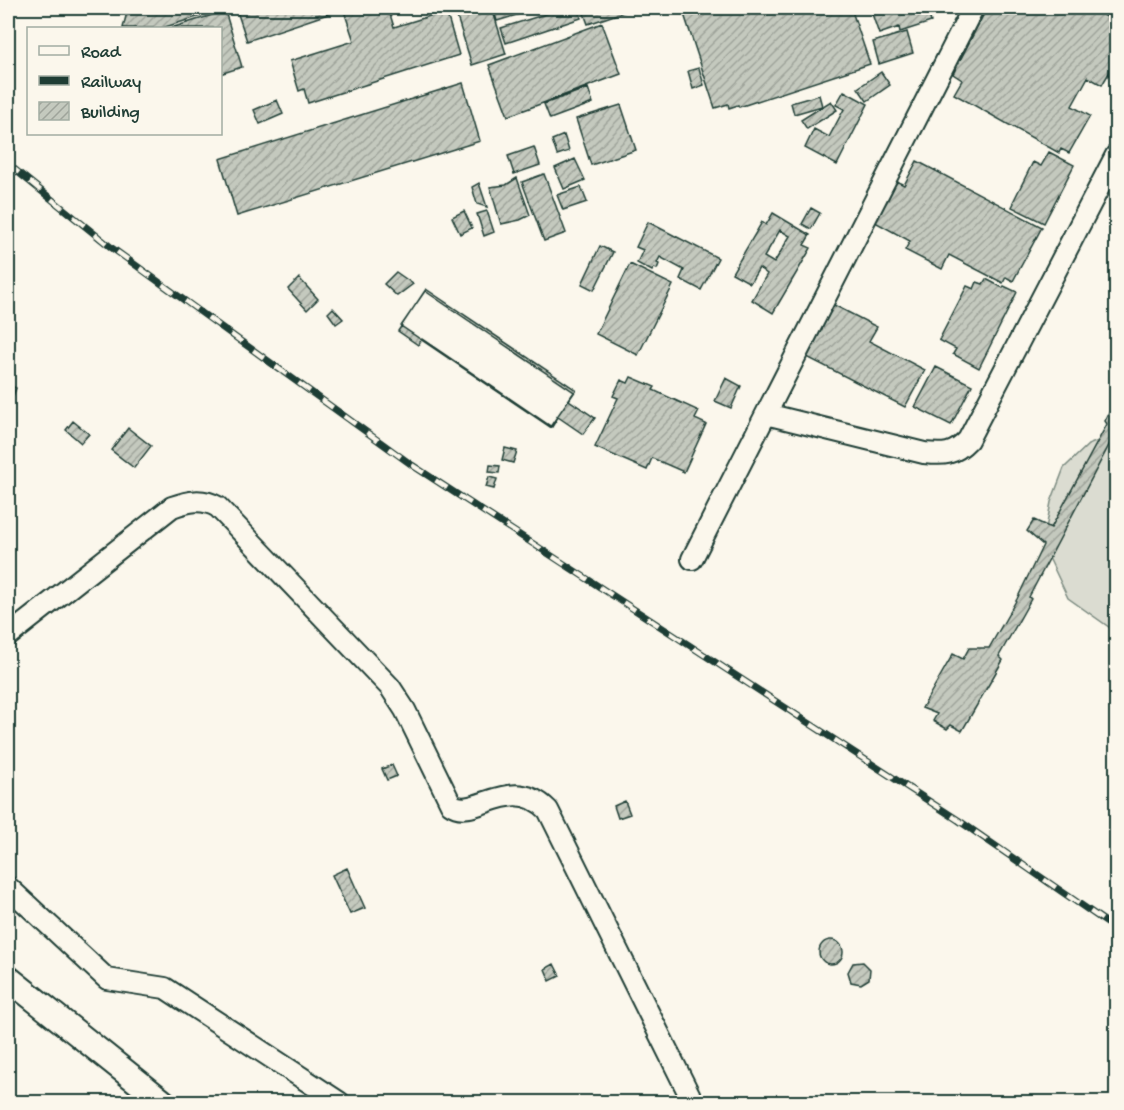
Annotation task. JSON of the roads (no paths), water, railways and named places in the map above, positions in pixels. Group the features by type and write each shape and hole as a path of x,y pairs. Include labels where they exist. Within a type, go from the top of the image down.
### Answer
{"main road":[{"path":"8,978 163,1102"}],"street":[{"path":"692,559 973,8"},
{"path":"766,414 924,453 942,455 958,450 969,440 1116,155"},
{"path":"8,636 172,507 199,500 210,502 218,507 390,687 405,710 451,804 463,808 515,794 535,799 548,810 693,1102"},
{"path":"8,887 107,979 165,988 339,1102"}],"railway":[{"path":"8,164 112,248 412,465 958,820 1116,929"}]}
